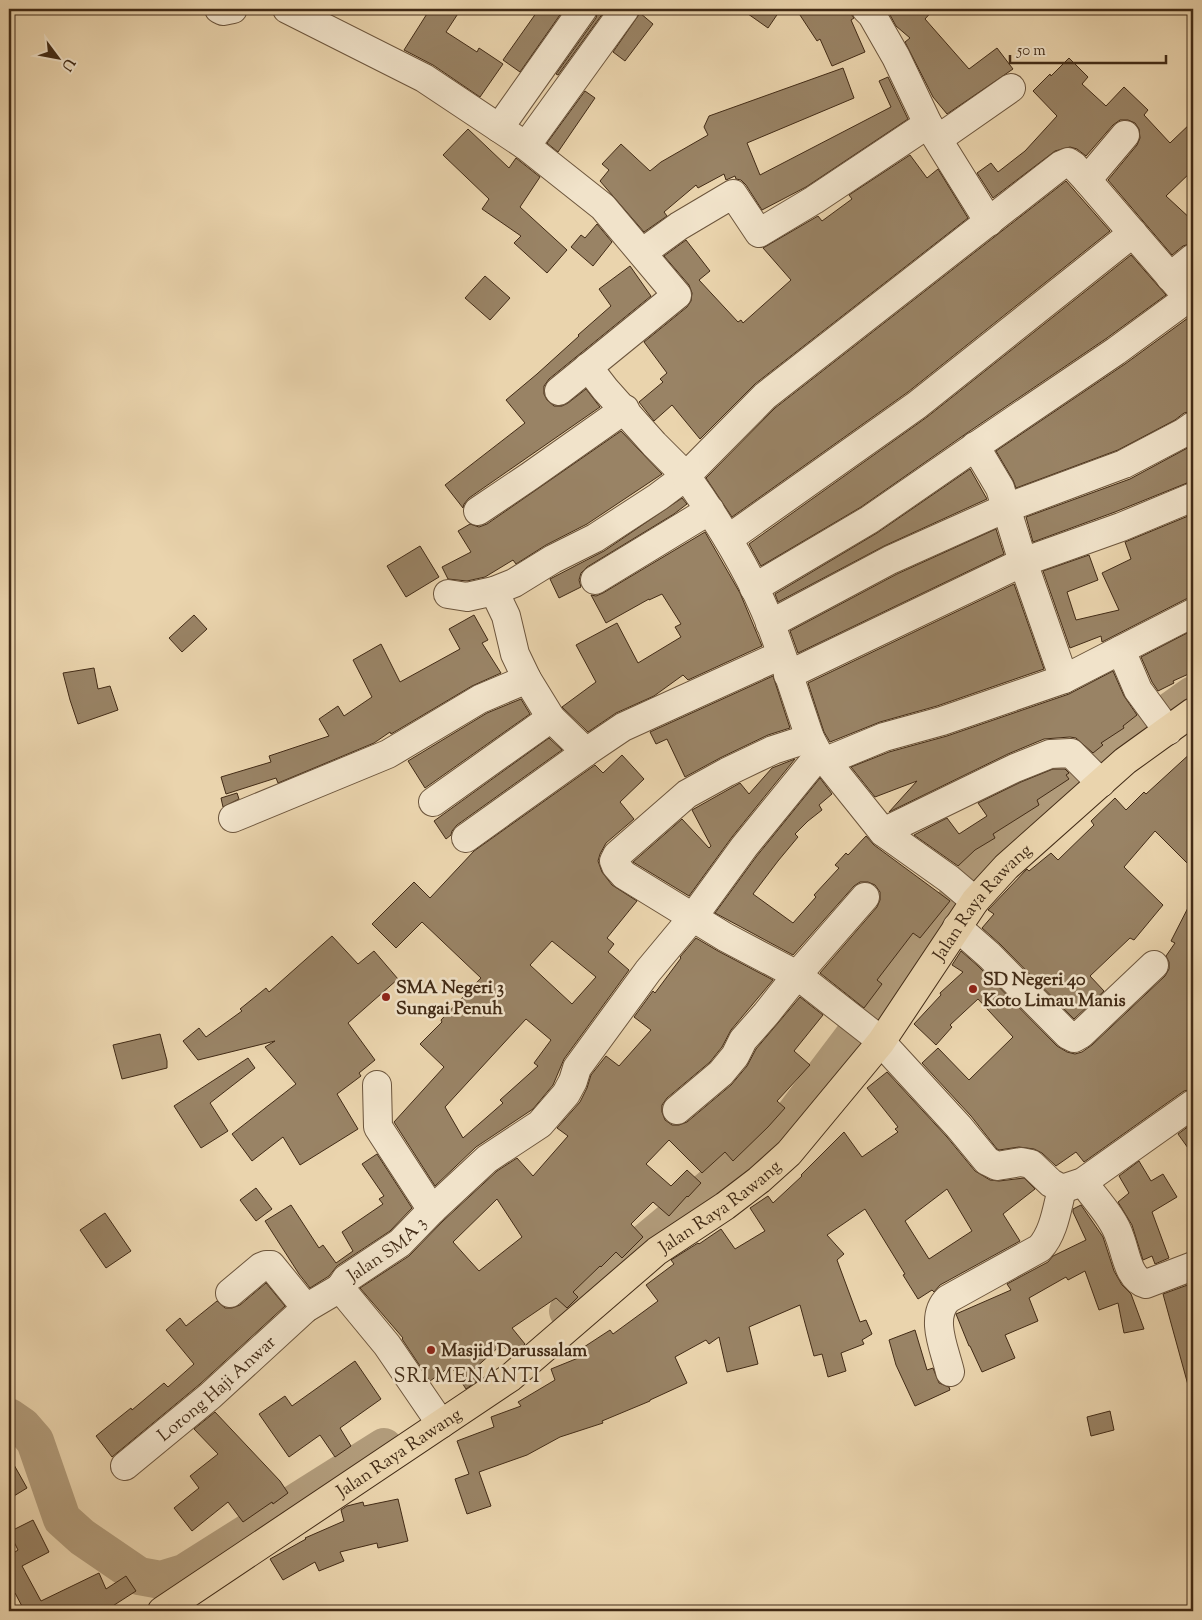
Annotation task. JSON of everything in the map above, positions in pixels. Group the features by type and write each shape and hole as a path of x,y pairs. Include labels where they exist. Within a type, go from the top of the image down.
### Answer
{"main road":[{"name":"Jalan Raya Rawang","path":"162,1611 435,1416 511,1378 657,1251 725,1206 759,1180 789,1153 868,1031 957,927 964,892 1006,867 1126,761 1160,720 1193,712"}],"street":[{"path":"219,9 223,11 234,9"},
{"path":"287,9 424,78 526,146 603,207 677,295 558,391"},
{"path":"499,128 582,9"},
{"path":"526,146 625,9"},
{"path":"878,14 896,57 933,131 989,222"},
{"path":"642,252 679,226 733,194 759,233 933,131 1011,88"},
{"path":"1087,180 1125,135"},
{"path":"448,594 467,597 514,584 595,538 658,497 686,476 765,396 1061,165 1071,163 1191,300 869,520 754,588"},
{"path":"728,539 917,405 1132,233"},
{"path":"1170,276 1193,258"},
{"path":"588,367 654,444 686,476 728,539 754,588 770,624 818,751 883,832 964,892"},
{"path":"478,511 625,410"},
{"path":"770,624 890,560 1006,508 1124,464 1193,426"},
{"path":"975,446 1000,488 1023,562 1064,679"},
{"path":"466,838 623,727 784,665 1023,562 1193,497"},
{"path":"595,580 710,510"},
{"path":"494,591 506,616 514,654 527,679 551,718 586,752"},
{"path":"1193,613 1064,679 942,721 884,737 818,751 773,750 687,794 616,855 614,861 624,875 725,937 797,975 868,1031 959,1127 986,1161 997,1166 1021,1162 1031,1164 1051,1183 1073,1186 1111,1221 1120,1236 1128,1262 1136,1279 1146,1284 1193,1266"},
{"path":"1121,650 1138,690 1160,720"},
{"path":"233,818 388,754 480,699 527,679"},
{"path":"433,802 551,718"},
{"path":"432,1210 487,1159 540,1124 566,1094 577,1068 587,1053 648,971 693,917 818,751"},
{"path":"883,832 1015,768 1050,754 1071,753 1101,783"},
{"path":"677,1110 721,1073 735,1056 743,1040 865,897"},
{"path":"957,927 988,955 1068,1035 1074,1038 1081,1034 1154,965"},
{"name":"Jalan SMA 3","path":"377,1085 378,1127 432,1210 400,1243 346,1279 340,1288 387,1345 435,1416"},
{"path":"950,1372 938,1325 939,1314 943,1304 948,1299 1040,1248 1046,1242 1073,1186 1193,1104"},
{"path":"230,1293 266,1265 270,1266 306,1308"},
{"name":"Lorong Haji Anwar","path":"125,1466 210,1396 306,1308 340,1288"}],"building":[{"path":"430,9 461,9 446,32 477,52 479,48 503,64 480,97 433,65 404,50"},
{"path":"539,9 564,9 520,72 503,60"},
{"path":"598,9 606,9 558,75 556,74 596,18"},
{"path":"741,9 781,9 768,28"},
{"path":"796,9 851,9 851,14 854,18 851,20 865,52 832,66 820,39 817,41"},
{"path":"896,9 934,9 925,19 969,69 997,48 1013,69 947,114 933,97 905,42 910,38 896,26 890,15"},
{"path":"640,13 653,24 625,61 613,52"},
{"path":"1069,58 1088,77 1082,84 1106,106 1124,87 1148,110 1144,115 1170,143 1193,121 1193,170 1166,196 1193,221 1193,243 1183,246 1172,255 1108,180 1137,145 1140,138 1139,129 1135,123 1128,120 1120,120 1113,125 1086,156 1077,149 1070,147 1055,151 993,198 977,173 991,163 998,172 1025,151 1057,116 1033,91"},
{"path":"843,68 854,98 747,143 760,175 891,107 879,81 888,77 908,119 806,187 762,210 741,180 736,179 735,176 726,180 724,174 698,188 696,185 664,212 667,216 644,232 600,181 609,170 602,164 621,144 650,171 661,162 708,135 704,127 709,116"},
{"path":"585,91 595,98 558,152 547,143"},
{"path":"468,129 509,168 516,158 540,177 520,207 567,250 547,273 514,243 521,236 482,209 489,199 443,155"},
{"path":"910,155 927,178 938,169 968,218 755,384 700,439 672,405 654,421 639,402 663,382 660,379 667,373 644,342 687,307 691,301 692,293 689,285 664,256 686,240 710,271 699,280 738,322 741,320 743,323 791,280 763,248 818,216 822,221 852,199 849,195"},
{"path":"1066,181 1110,231 908,392 732,517 706,478 775,408"},
{"path":"597,224 612,242 593,266 571,247 581,235 585,238"},
{"path":"1131,255 1166,295 1107,338 861,507 761,566 749,544 927,417"},
{"path":"630,266 651,296 549,379 544,386 544,394 547,400 554,406 562,406 568,403 586,389 600,407 469,498 463,508 445,485 525,423 506,400 611,306 599,289"},
{"path":"485,276 510,298 490,320 465,298"},
{"path":"1188,318 1193,318 1193,411 1184,413 1175,420 1118,450 1016,488 996,451 1125,364"},
{"path":"621,431 662,474 587,524 546,545 516,564 513,560 485,577 467,581 448,579 442,567 471,552 458,531 470,524 479,527 487,524"},
{"path":"1193,445 1193,482 1033,542 1026,517 1130,479"},
{"path":"970,469 987,499 884,546 778,602 775,594 877,533"},
{"path":"682,498 687,504 674,514 587,567 581,573 579,580 581,587 559,598 550,579 604,551"},
{"path":"1193,514 1193,597 1102,642 1101,636 1070,648 1043,571 1089,555 1098,580 1067,592 1076,620 1119,610 1102,573 1131,559 1125,542"},
{"path":"996,529 1004,554 798,653 790,631 897,574"},
{"path":"705,532 740,593 762,646 688,680 683,675 654,696 616,713 588,732 562,707 596,682 576,645 617,623 638,663 681,637 675,627 681,624 662,594 649,599 606,623 591,595 596,596 603,593"},
{"path":"420,546 439,577 406,597 387,566"},
{"path":"1014,584 1044,669 937,706 880,722 830,742 824,732 808,683"},
{"path":"194,615 207,629 182,652 169,638"},
{"path":"474,615 488,640 482,643 501,673 472,686 374,743 278,783 276,778 226,794 221,777 271,762 269,756 329,736 319,719 338,706 344,716 372,697 353,660 381,644 400,682 460,649 449,629"},
{"path":"1189,632 1193,641 1193,672 1173,681 1174,683 1158,691 1141,657"},
{"path":"94,668 98,689 110,686 118,710 78,724 63,673"},
{"path":"1113,671 1124,696 1137,715 1123,726 1124,728 1101,743 1103,745 1093,753 1076,738 1044,739 1008,754 889,812 917,781 875,797 851,767 889,752 947,736 1069,694"},
{"path":"773,676 790,728 768,735 685,777 667,739 656,744 650,732"},
{"path":"521,699 530,714 425,788 408,761 487,713"},
{"path":"549,738 562,750 457,825 446,839 434,821"},
{"path":"1193,751 1193,869 1155,831 1124,867 1163,905 1134,940 1130,938 1090,976 1104,991 1074,1019 982,928 994,914 988,910 1027,869 1029,871 1051,853 1058,860 1094,825 1091,821 1115,798 1126,810 1144,792 1146,794"},
{"path":"622,755 644,779 620,802 634,819 606,843 598,861 602,872 612,885 637,901 607,938 614,944 608,952 629,970 564,1059 553,1085 533,1109 476,1147 435,1186 394,1122 444,1067 420,1044 481,978 422,922 396,948 372,924 414,882 430,898 474,851 595,765 603,773","holes":["552,941 596,977 572,1004 530,965","526,1019 551,1040 534,1063 538,1066 500,1100 503,1103 463,1138 445,1107"]},
{"path":"795,759 732,837 689,896 633,862 682,819 709,848 711,846 692,810 740,783 749,794 772,768"},
{"path":"1053,769 1065,769 1069,773 1066,775 1069,779 1037,800 1039,805 993,834 995,838 975,850 958,866 914,835 947,818 959,834 987,816 978,803"},
{"path":"820,778 832,794 819,805 822,810 795,834 798,837 753,894 793,923 816,897 814,895 839,868 835,865 846,853 848,855 866,836 874,845 950,901 920,938 913,933 877,980 882,984 864,1008 820,973 877,907 880,900 880,892 875,885 868,882 860,882 854,886 793,955 715,913 756,857"},
{"path":"237,793 239,799 223,807 221,798"},
{"path":"1193,898 1193,1089 1184,1091 1084,1162 1076,1152 1056,1166 1042,1153 1034,1149 1019,1147 997,1149 971,1116 922,1063 938,1048 969,1080 1013,1037 978,999 950,1025 952,1027 936,1045 914,1024 941,995 940,993 963,972 952,965 961,951 1057,1046 1075,1054 1082,1052 1092,1045 1165,976 1169,969 1169,962 1166,956 1175,943 1171,941"},
{"path":"332,936 358,964 374,951 398,979 348,1023 375,1060 359,1073 361,1076 337,1094 358,1129 300,1165 283,1137 252,1161 232,1134 296,1084 265,1047 275,1041 198,1060 183,1041 199,1028 206,1037 242,1011 240,1009 266,988 269,992"},
{"path":"696,938 773,980 731,1030 722,1047 710,1062 667,1098 662,1105 665,1120 672,1125 687,1122 731,1085 747,1066 756,1049 800,997 823,1015 794,1051 810,1065 777,1101 785,1108 733,1161 725,1152 702,1173 669,1140 646,1164 671,1186 687,1170 701,1183 688,1197 669,1216 653,1202 631,1224 643,1237 622,1258 616,1252 600,1266 573,1292 578,1297 567,1308 556,1298 512,1328 525,1344 512,1356 502,1344 473,1370 480,1379 466,1389 451,1366 430,1381 403,1338 360,1288 409,1256 443,1221 497,1171 517,1158 533,1176 568,1136 557,1128 580,1102 591,1075 606,1056 619,1066 651,1030 634,1017 653,991 655,993","holes":["497,1199 522,1237 479,1271 453,1242"]},
{"path":"160,1034 167,1068 122,1079 113,1045"},
{"path":"248,1058 255,1068 210,1103 228,1131 201,1148 174,1106"},
{"path":"887,1072 947,1137 975,1171 990,1180 999,1181 1024,1178 1035,1189 1003,1214 1020,1241 940,1285 934,1292 932,1290 918,1299 865,1209 827,1235 844,1254 837,1260 860,1322 866,1320 872,1334 862,1340 864,1344 841,1353 846,1371 828,1377 822,1354 814,1356 800,1305 749,1327 758,1364 727,1372 719,1337 709,1344 706,1340 675,1357 687,1383 602,1421 603,1423 560,1437 527,1455 479,1472 491,1506 467,1514 455,1479 469,1474 457,1441 494,1427 491,1417 521,1406 518,1402 555,1380 551,1369 588,1354 584,1347 610,1330 613,1334 658,1301 646,1285 674,1264 671,1260 721,1229 735,1249 765,1231 750,1208 768,1196 773,1203 844,1132 862,1157 898,1132 895,1129 898,1127 867,1088","holes":["947,1189 972,1231 929,1259 905,1221"]},
{"path":"1193,1123 1193,1155 1178,1134"},
{"path":"377,1154 412,1208 390,1231 337,1266 329,1276 310,1288 265,1221 291,1205 319,1248 323,1245 336,1263 353,1251 342,1232 383,1204 379,1199 384,1196 362,1164"},
{"path":"1139,1161 1151,1181 1163,1174 1177,1197 1152,1212 1169,1258 1155,1264 1152,1256 1143,1260 1132,1225 1118,1202 1129,1193 1119,1176"},
{"path":"256,1188 272,1209 256,1221 240,1200"},
{"path":"1081,1205 1103,1237 1114,1271 1122,1285 1131,1294 1144,1329 1124,1333 1118,1303 1099,1310 1085,1271 1068,1280 1066,1277 1029,1298 1038,1321 1005,1335 1015,1358 982,1372 956,1314 1011,1290 1007,1284 1048,1262 1053,1256 1086,1240 1073,1212 1073,1209"},
{"path":"105,1213 131,1251 106,1268 80,1230"},
{"path":"266,1283 285,1306 200,1384 112,1457 96,1436 131,1408 132,1410 164,1383 168,1387 194,1364 166,1330 180,1318 186,1326 217,1301 225,1308 240,1305"},
{"path":"1193,1283 1193,1385 1188,1385 1163,1294"},
{"path":"915,1330 927,1370 933,1368 939,1383 949,1387 950,1390 915,1406 896,1365 889,1340"},
{"path":"355,1361 381,1399 340,1428 351,1446 335,1457 320,1435 289,1457 259,1414 285,1396 292,1406"},
{"path":"1110,1411 1114,1430 1091,1436 1087,1417"},
{"path":"215,1412 280,1481 288,1493 243,1522 228,1502 192,1531 174,1508 199,1488 190,1476 218,1454 194,1429"},
{"path":"9,1456 27,1488 9,1499"},
{"path":"398,1499 408,1541 378,1548 377,1543 340,1552 344,1561 319,1571 315,1562 283,1580 270,1559 305,1538 344,1521 341,1510 347,1506 363,1502 364,1506"},
{"path":"33,1520 49,1552 22,1566 41,1601 99,1573 106,1589 126,1576 136,1591 105,1611 21,1611 24,1610 15,1593 9,1596 9,1540 15,1552 18,1550 9,1532"}],"waterway":[{"path":"1107,756 1193,695"},
{"path":"568,1311 629,1256 789,1122 989,857 1083,779"},
{"path":"9,1417 22,1426 35,1441 62,1519 82,1537 139,1576 161,1580 184,1573 384,1447"}],"place":[{"name":"SD Negeri 40 Koto Limau Manis","path":"973,989"},
{"name":"SMA Negeri 3 Sungai Penuh","path":"386,997"},
{"name":"Masjid Darussalam","path":"431,1350"}],"district":[{"name":"SRI MENANTI","path":"467,1375"}]}
